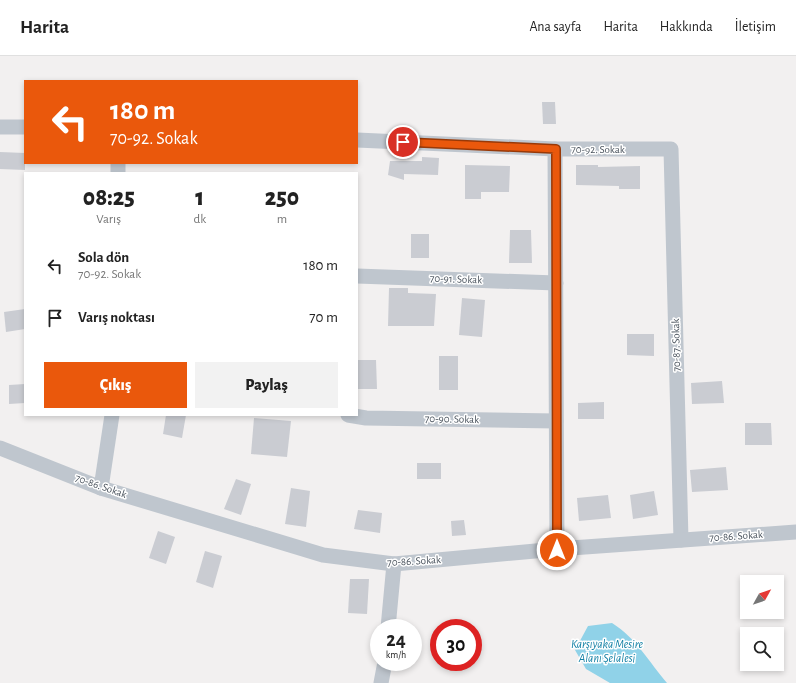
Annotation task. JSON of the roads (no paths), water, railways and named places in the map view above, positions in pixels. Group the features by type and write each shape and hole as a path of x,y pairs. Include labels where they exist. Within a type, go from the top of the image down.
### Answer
{"street":[{"path":"0,127 24,127"},
{"name":"70-92. Sokak","path":"358,140 556,149 671,149"},
{"path":"556,149 557,550"},
{"name":"70-87. Sokak","path":"671,149 681,540"},
{"name":"70-91. Sokak","path":"358,276 556,283"},
{"path":"101,488 112,416"},
{"name":"70-90. Sokak","path":"354,416 366,418 556,420"},
{"name":"70-86. Sokak","path":"0,448 101,488 323,554 394,564 796,532"},
{"path":"389,619 394,564"},
{"path":"381,683 383,671"}],"water":[{"name":"Karşıyaka Mesire Alanı Şelalesi","path":"612,623 621,629 635,643 667,683 610,683 586,669 575,650 588,626"}]}
